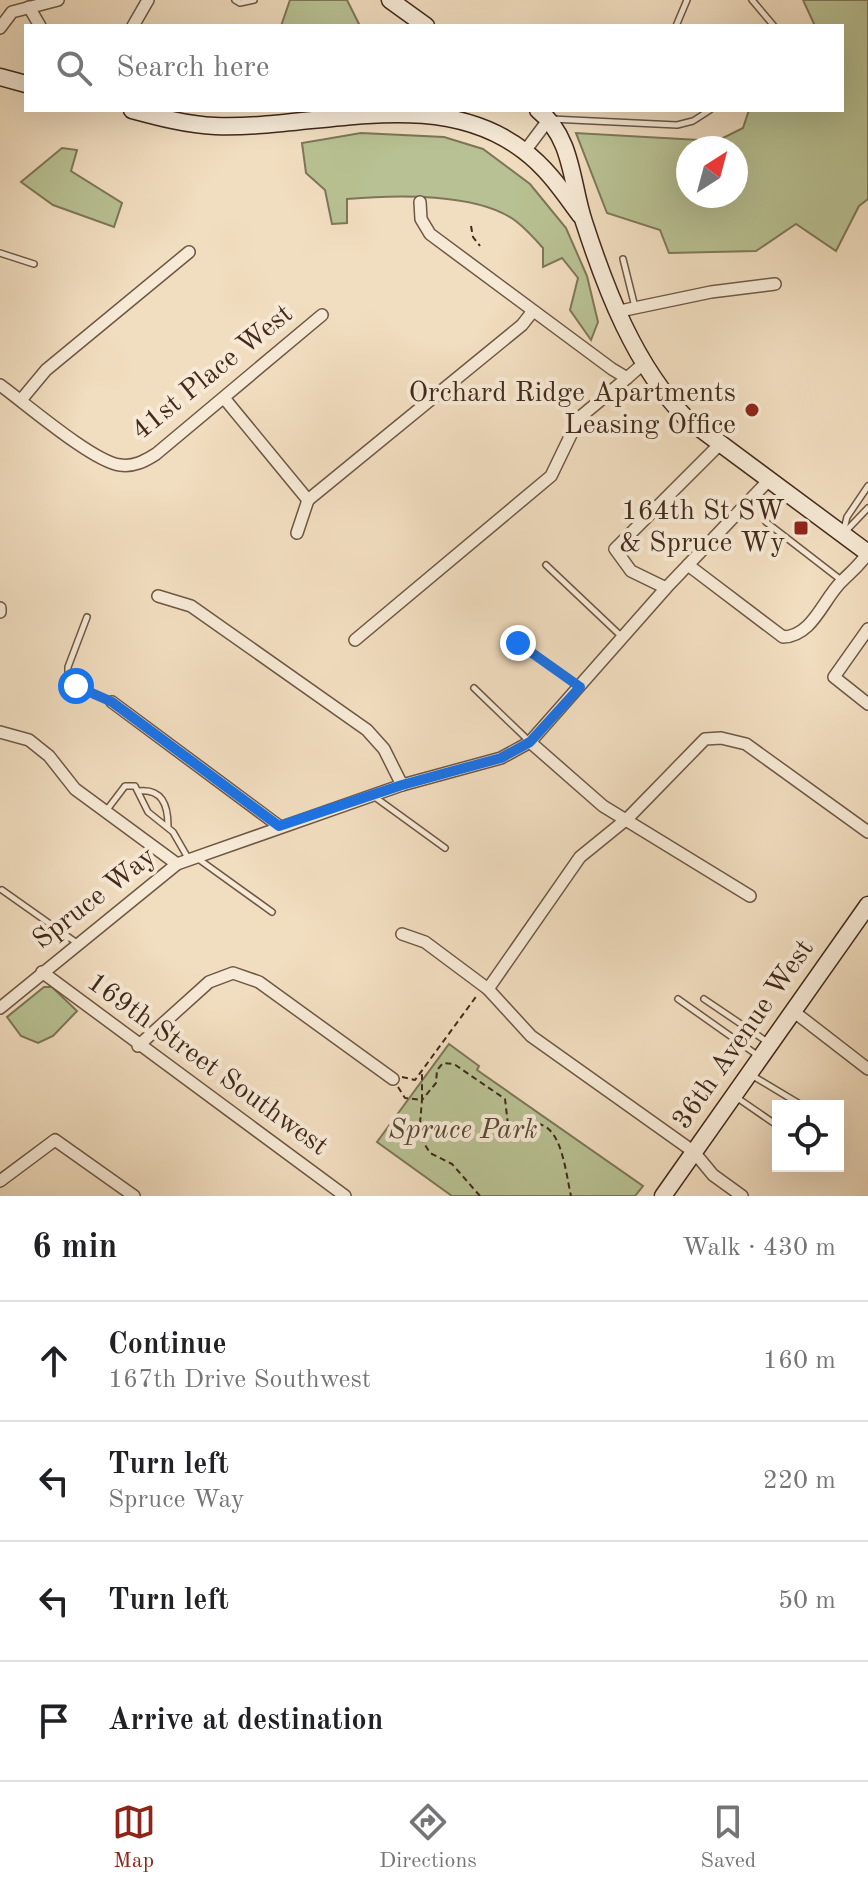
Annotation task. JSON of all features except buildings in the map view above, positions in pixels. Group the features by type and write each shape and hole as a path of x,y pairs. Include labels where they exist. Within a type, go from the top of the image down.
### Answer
{"main road":[{"path":"390,0 423,24"},
{"path":"0,77 24,83"},
{"path":"142,112 213,126 386,114 444,118 477,126 525,151 557,183 583,220 628,309 643,364 667,398 720,444 868,553"},
{"path":"544,115 576,181 583,220"},
{"name":"36th Avenue West","path":"663,1196 868,905"}],"street":[{"path":"0,28 12,12 58,0"},
{"path":"134,24 148,0"},
{"path":"29,7 39,24"},
{"path":"525,151 544,115"},
{"path":"420,202 421,219 430,234 627,378"},
{"path":"0,385 21,400 46,370 189,252"},
{"path":"628,309 775,284"},
{"path":"297,533 308,500 522,325 533,311"},
{"name":"41st Place West","path":"21,400 100,458 132,465 156,454 322,315"},
{"path":"355,640 551,476 579,418 643,364"},
{"path":"224,398 308,500"},
{"path":"666,588 631,571 615,549 720,444"},
{"name":"Spruce Way","path":"0,1008 177,864 402,785 501,758 530,742 666,588 769,480"},
{"path":"688,565 783,637 805,630 842,580 855,573 868,553"},
{"path":"158,596 191,606 367,730 384,749 402,785"},
{"path":"868,629 834,677 868,704"},
{"path":"112,702 279,826"},
{"path":"3,732 29,740 75,789 177,864"},
{"path":"486,988 580,857 628,818 705,739 746,744 868,832"},
{"path":"530,742 603,806 628,818 750,896"},
{"path":"402,934 425,942 486,988 531,1036 694,1152 713,1175 742,1196"},
{"name":"169th Street Southwest","path":"42,972 138,1046 345,1196"},
{"path":"138,1046 209,982 233,973 259,982 393,1079"},
{"path":"793,1011 868,1069"},
{"path":"0,1181 55,1140 134,1196"}],"lane":[{"path":"235,0 240,3 254,0"},
{"path":"752,0 772,24"},
{"path":"677,24 684,1"},
{"path":"544,115 677,125 693,121 707,112"},
{"path":"0,253 34,264"},
{"path":"623,259 628,309"},
{"path":"842,534 847,517 868,486"},
{"path":"842,534 857,524 868,508"},
{"path":"766,522 842,580"},
{"path":"546,565 623,638"},
{"path":"87,617 68,667 68,678 76,686 112,702"},
{"path":"518,643 580,687"},
{"path":"474,688 530,742"},
{"path":"105,811 130,784 138,791 148,812 168,827 193,858 272,912"},
{"path":"138,791 155,792 163,799 168,827"},
{"path":"372,795 445,848"},
{"path":"2,890 78,943"},
{"path":"678,999 765,1050"},
{"path":"704,999 765,1050"},
{"path":"749,1073 793,1100"},
{"path":"734,1096 772,1122"}],"path":[{"path":"471,226 473,237 480,246"},
{"path":"422,1100 405,1098 393,1079 409,1076 415,1080 486,988"},
{"path":"422,1100 436,1083 437,1070 443,1063 454,1064 505,1099 508,1125 515,1131 527,1122 539,1122 559,1140 571,1196"},
{"path":"422,1071 419,1135 424,1146 452,1164 480,1196"}],"green space":[{"path":"290,0 347,0 359,24 282,24"},
{"path":"803,0 868,0 868,199 859,206 836,251 796,224 756,251 669,253 660,230 607,213 576,133 676,139 676,208 748,208 748,136 727,136 743,128 748,112 844,112 844,24 814,24"},
{"path":"361,133 444,137 483,149 530,184 566,228 587,276 598,322 591,340 570,310 578,278 562,258 543,267 543,248 520,225 501,212 459,200 411,197 347,199 347,223 332,224 325,190 306,173 302,143"},
{"path":"62,148 77,150 71,171 122,203 114,227 53,205 21,182"},
{"path":"44,987 52,987 77,1011 53,1036 38,1043 21,1036 7,1017"},
{"name":"Spruce Park","path":"449,1044 479,1066 477,1070 643,1186 635,1196 452,1196 377,1142"}],"place":[{"name":"Orchard Ridge Apartments Leasing Office","path":"752,410"},
{"name":"164th St SW & Spruce Wy","path":"801,528"}],"route":[{"path":"76,686 112,702 279,826 402,785 501,758 530,742 580,687 518,643"}]}
